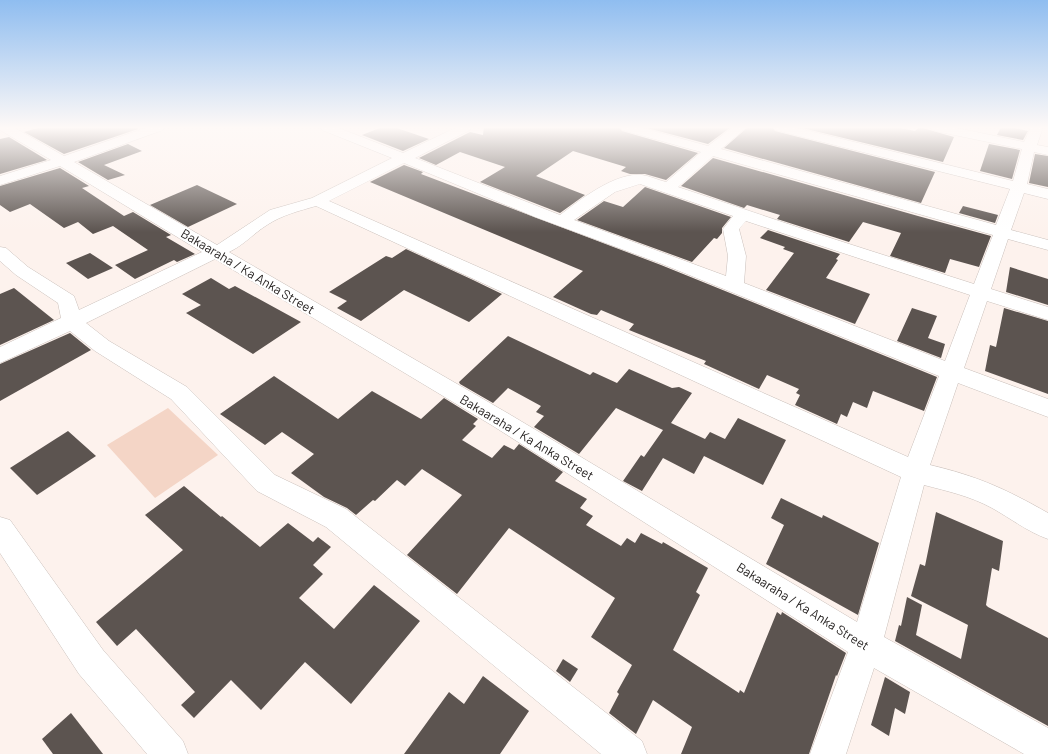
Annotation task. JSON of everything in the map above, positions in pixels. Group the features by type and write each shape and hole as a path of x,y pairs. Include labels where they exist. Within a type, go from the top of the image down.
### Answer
{"street":[{"path":"0,181 56,162"},
{"name":"Bakaaraha / Ka Anka Street","path":"62,162 501,420 866,645 1048,748"},
{"path":"0,356 232,244 260,222 276,213 318,201 398,162"},
{"path":"413,162 541,214 734,286 951,372 1048,408"},
{"path":"667,189 697,162"},
{"path":"750,162 1048,245"},
{"path":"922,162 1048,194"},
{"path":"828,754 866,645 915,472 1001,232 1029,162"},
{"path":"563,221 588,202 627,181 641,179 742,215 1048,314"},
{"path":"318,201 915,472 968,485 1000,499 1048,527"},
{"path":"734,286 737,256 731,229 742,215"},
{"path":"0,252 22,271 67,300 72,322 102,346 179,393 266,483 336,518 629,754"},
{"path":"0,529 91,662 170,754"}],"shaded area":[{"path":"168,408 218,455 155,498 107,445"}],"building":[{"path":"0,162 40,162 0,174"},
{"path":"78,162 112,162 104,165 125,175 108,180"},
{"path":"429,162 441,162 436,165"},
{"path":"491,162 556,162 536,176 585,195 560,213 480,182 505,167"},
{"path":"610,162 687,162 666,180 645,174 630,174 621,171 626,167"},
{"path":"708,162 728,162 991,236 979,267 950,259 945,273 890,256 901,233 863,222 849,242 777,219 780,215 747,205 744,208 681,186"},
{"path":"775,162 897,162 935,172 921,203"},
{"path":"983,162 1017,162 1012,179 980,171"},
{"path":"1033,162 1048,162 1048,187 1029,183"},
{"path":"404,165 423,172 421,174 661,265 937,377 924,411 873,391 867,408 853,402 847,417 841,414 837,424 795,405 800,395 796,393 799,389 767,375 759,389 704,364 706,361 629,330 634,324 601,310 597,315 591,314 553,297 583,271 370,182"},
{"path":"60,168 89,186 82,188 124,216 133,212 171,235 166,237 195,254 177,262 174,260 135,279 115,265 148,250 113,226 93,234 78,222 64,228 30,204 10,212 0,205 0,186"},
{"path":"197,185 237,204 188,227 150,205"},
{"path":"645,187 731,217 722,228 722,233 717,239 714,238 692,262 577,220 604,201 623,207"},
{"path":"963,206 998,215 995,223 959,213"},
{"path":"768,230 840,254 836,259 838,260 826,278 870,294 855,324 766,290 794,253 783,249 785,247 760,238"},
{"path":"406,249 502,294 469,322 404,290 361,321 337,308 347,301 329,292 386,256 392,258"},
{"path":"90,253 113,268 88,279 66,263"},
{"path":"1010,267 1048,279 1048,305 1006,292"},
{"path":"211,278 229,289 235,286 301,322 253,354 186,313 201,305 182,294"},
{"path":"14,288 54,320 0,345 0,294"},
{"path":"912,308 937,316 928,338 945,344 941,358 897,341"},
{"path":"1004,308 1048,321 1048,394 985,371 990,345 996,347"},
{"path":"70,333 91,350 0,401 0,364"},
{"path":"508,336 590,375 593,372 617,383 629,369 672,388 679,387 692,393 671,423 705,439 710,432 725,439 738,418 786,440 763,485 704,456 694,474 663,458 642,491 623,481 641,455 644,457 663,430 616,408 579,454 534,427 544,416 536,412 541,406 508,388 493,403 460,384 459,382"},
{"path":"274,376 338,419 372,391 421,419 444,398 478,419 473,424 476,426 462,440 492,458 504,445 514,450 519,444 563,472 555,481 587,499 580,508 593,516 586,525 621,546 627,538 635,543 641,533 662,544 663,542 708,568 696,592 700,595 673,650 739,693 740,690 744,693 777,612 781,615 782,612 846,653 837,676 836,675 809,754 681,754 692,727 653,700 636,734 609,713 619,694 617,692 632,665 591,637 615,598 509,528 457,594 407,555 462,495 422,469 405,486 397,480 375,501 373,500 356,515 347,508 324,497 291,473 314,454 282,432 265,445 220,414"},
{"path":"68,431 96,456 37,495 10,468"},
{"path":"184,486 260,547 288,523 313,542 318,537 331,547 313,565 323,574 299,598 334,629 374,585 420,621 351,704 305,662 261,710 231,680 194,718 181,705 195,692 136,629 117,646 96,622 183,550 145,515"},
{"path":"781,498 822,518 823,515 879,543 858,615 766,564 784,525 771,518"},
{"path":"936,512 1003,541 999,571 992,568 986,605 1048,638 1048,726 895,641 899,625 901,626 907,597 922,605 916,635 961,659 968,625 911,596 920,564 925,566"},
{"path":"563,659 578,669 570,682 556,671"},
{"path":"483,676 529,711 500,754 404,754 449,692 464,704"},
{"path":"885,677 910,692 905,714 895,708 889,736 871,725"},
{"path":"71,713 103,754 53,754 42,739"}]}
